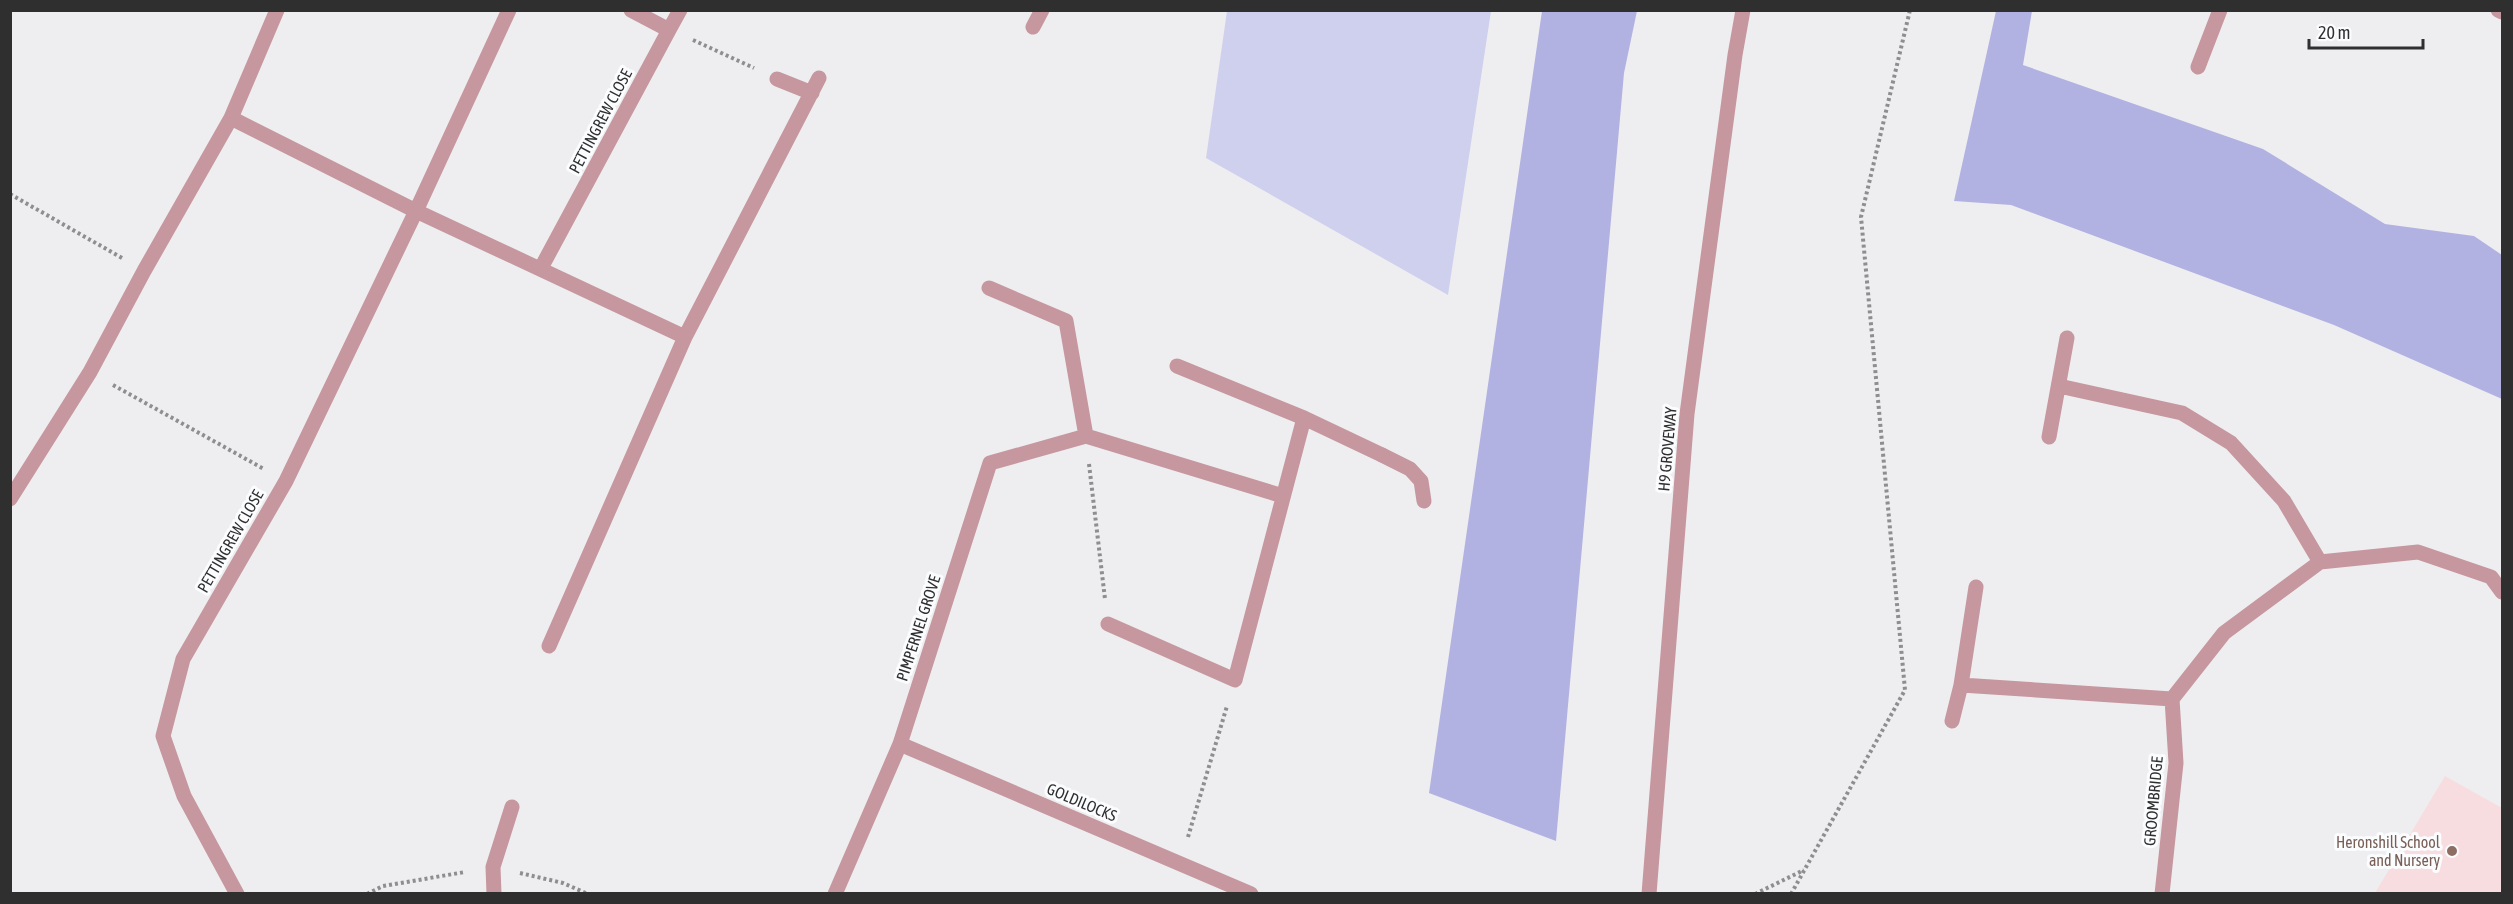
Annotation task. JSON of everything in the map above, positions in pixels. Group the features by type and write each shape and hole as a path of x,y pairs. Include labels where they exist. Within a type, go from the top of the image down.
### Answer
{"street":[{"path":"10,499 90,372 144,271 231,118 277,10"},
{"name":"PETTINGREW CLOSE","path":"237,894 184,796 163,736 183,658 286,481 416,211 509,10"},
{"path":"631,10 669,30"},
{"name":"PETTINGREW CLOSE","path":"541,268 680,10"},
{"path":"1033,27 1042,10"},
{"name":"H9 GROVEWAY","path":"1649,894 1687,414 1743,10"},
{"path":"2198,67 2220,10"},
{"path":"2498,10 2502,12"},
{"path":"549,646 685,337 819,78"},
{"path":"777,79 812,93"},
{"path":"231,118 416,211 685,337"},
{"path":"989,288 1066,321 1086,436 1283,496"},
{"path":"2049,437 2067,338"},
{"path":"1177,366 1304,418 1410,469 1421,481 1424,501"},
{"path":"2059,386 2182,413 2231,443 2284,501 2320,562"},
{"path":"1108,624 1235,680 1304,418"},
{"name":"PIMPERNEL GROVE","path":"835,894 900,744 990,463 1086,436"},
{"path":"1962,685 2172,699 2224,633 2320,562 2418,552 2491,577 2502,592"},
{"path":"1952,721 1962,685 1976,587"},
{"name":"GROOMBRIDGE","path":"2162,894 2176,763 2172,699"},
{"name":"GOLDILOCKS","path":"900,744 1251,894"},
{"path":"494,894 493,867 512,807"}],"path":[{"path":"1791,894 1905,690 1862,217 1910,10"},
{"path":"669,30 777,79"},
{"path":"10,194 144,271"},
{"path":"90,372 286,481"},
{"path":"1086,436 1108,624"},
{"path":"1180,863 1235,680"},
{"path":"1755,894 1804,870"}],"shaded area":[{"path":"1227,11 1491,11 1448,295 1206,158"},
{"path":"1542,11 1637,11 1624,73 1556,841 1429,793"},
{"path":"1996,11 2032,11 2023,65 2263,149 2385,224 2474,236 2502,255 2502,399 2334,325 2011,205 1954,201"},
{"name":"Heronshill School and Nursery","path":"2445,776 2502,808 2502,893 2375,893"}],"place":[{"name":"Heronshill School and Nursery","path":"2452,851"}]}
